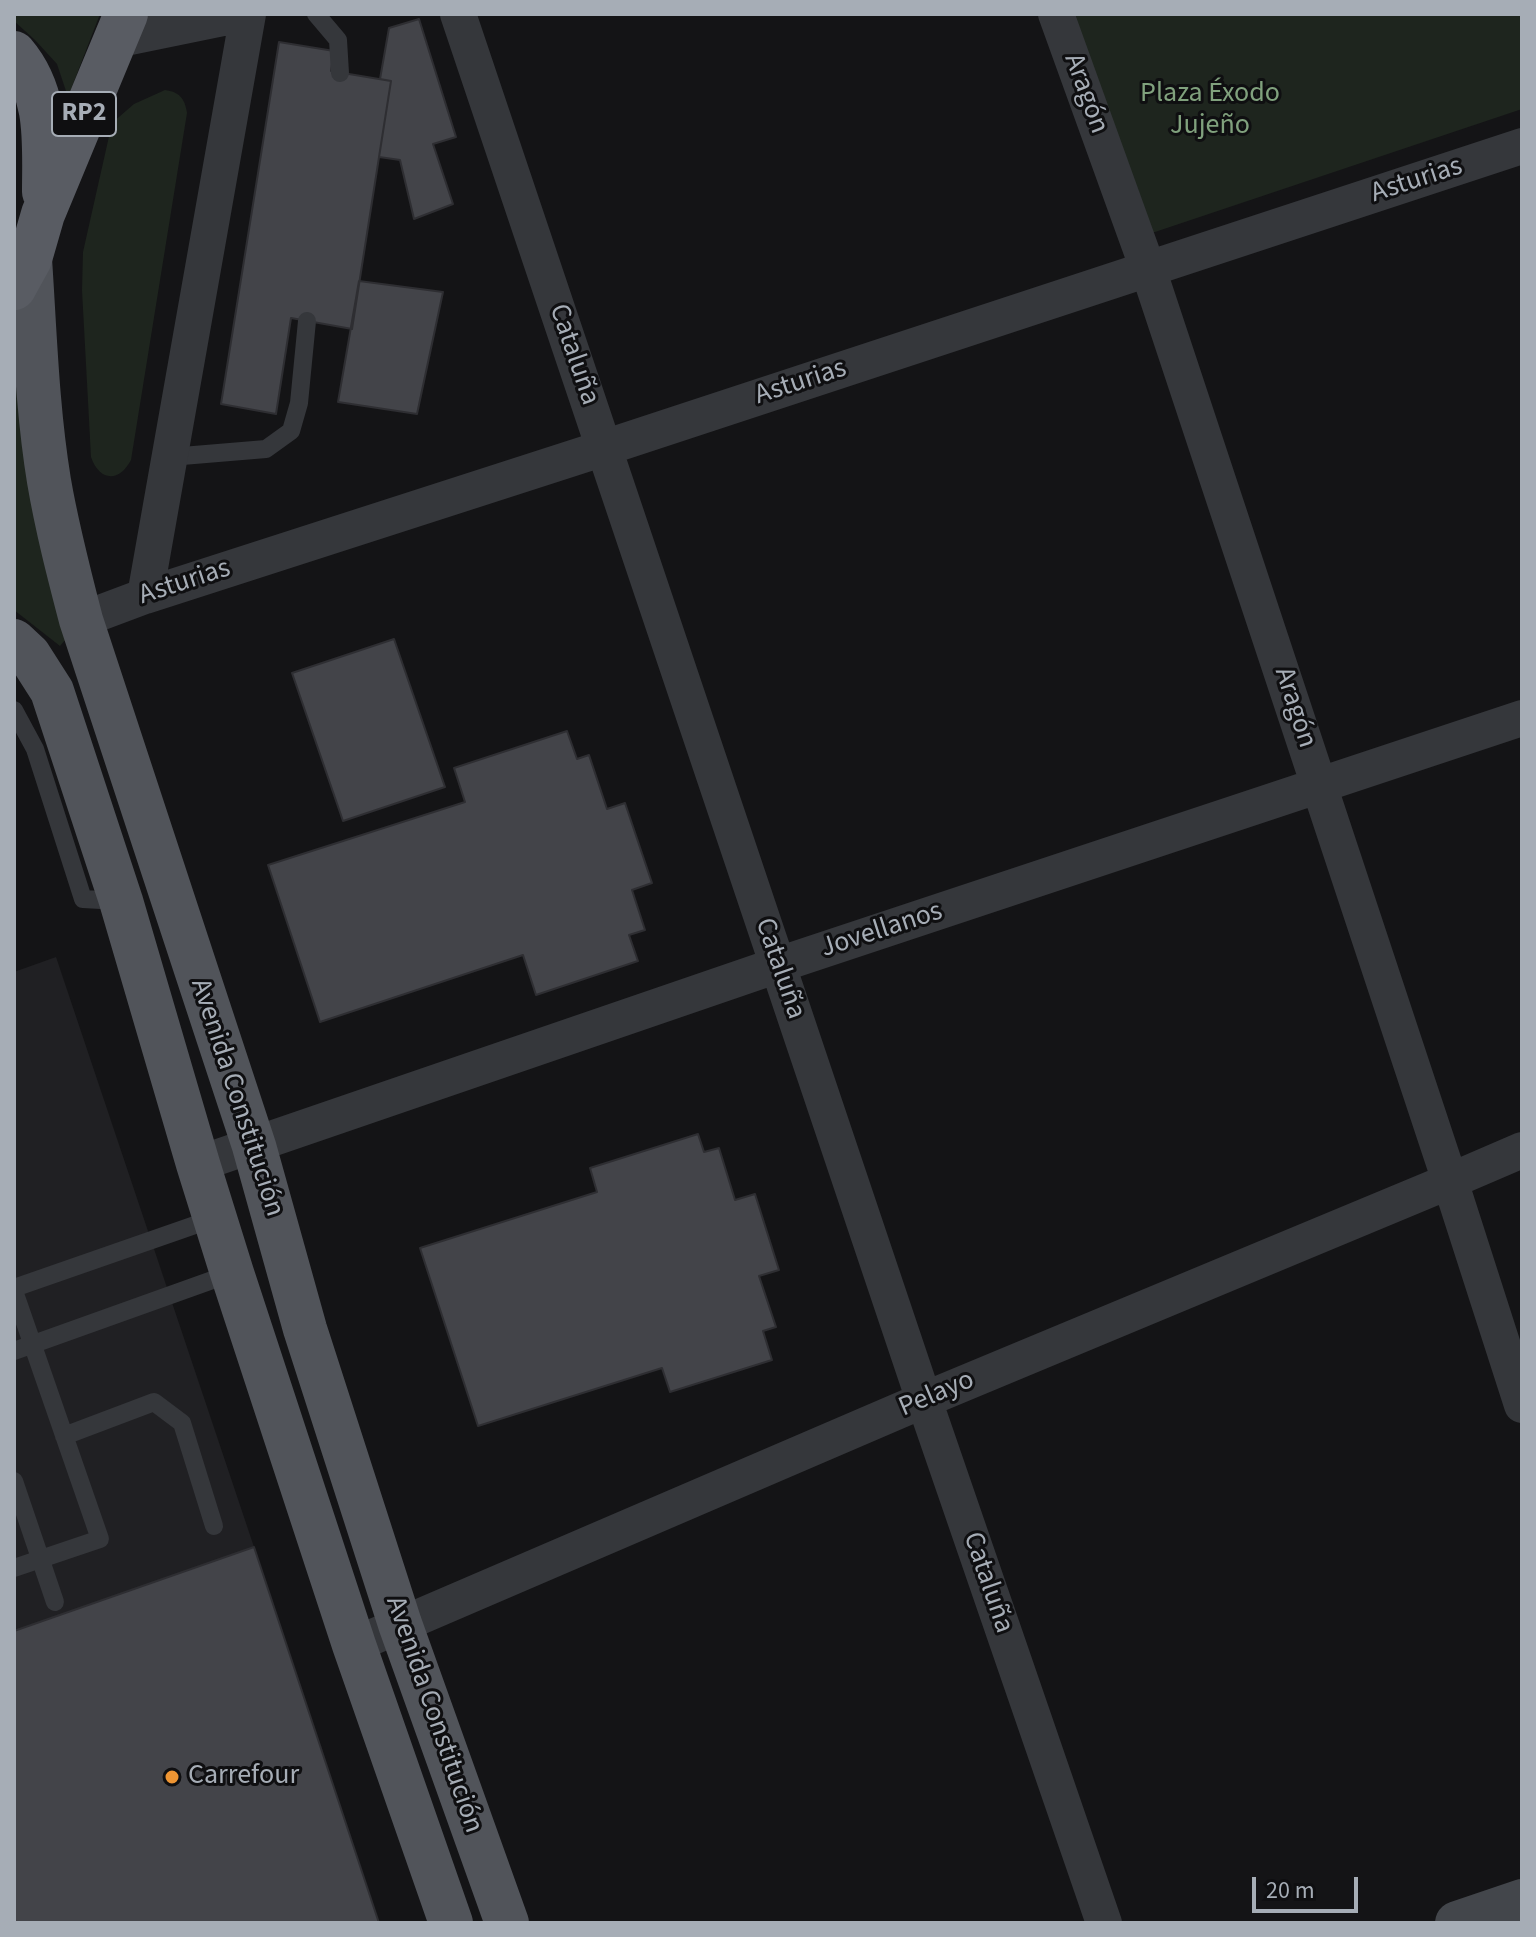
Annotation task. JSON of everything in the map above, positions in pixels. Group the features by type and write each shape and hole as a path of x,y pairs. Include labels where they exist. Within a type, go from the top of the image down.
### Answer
{"highway":[{"name":"RP2","path":"22,273 120,27"},
{"name":"RP2","path":"14,53 35,85 43,119 43,214"}],"main road":[{"name":"Avenida Constitución","path":"22,273 49,478 62,547 81,620 254,1146 305,1329 400,1624 507,1923"},
{"name":"Avenida Constitución","path":"14,641 29,655 52,691 121,901 232,1273 354,1645 451,1923"},
{"path":"1457,1923 1522,1901"}],"street":[{"path":"120,27 242,14"},
{"path":"145,596 248,14"},
{"name":"Cataluña","path":"458,14 924,1400 1104,1923"},
{"name":"Aragón","path":"1056,14 1148,269 1522,1405"},
{"name":"Asturias","path":"81,620 145,596 1522,146"},
{"name":"Jovellanos","path":"198,1164 778,965 1522,718"},
{"name":"Pelayo","path":"354,1645 924,1400 1522,1150"}],"lane":[{"path":"316,14 338,40 340,73"},
{"path":"170,457 266,449 291,431 299,403 307,321"},
{"path":"14,710 35,749 83,899 121,901"},
{"path":"14,1568 100,1539 14,1290 215,1218"},
{"path":"14,1351 232,1273"},
{"path":"64,1436 154,1402 182,1423 214,1526"},
{"path":"14,1481 55,1602"}],"shaded area":[{"path":"56,957 379,1923 14,1923 14,972"}],"green space":[{"path":"14,14 100,14 68,97 57,64 14,21"},
{"name":"Plaza Éxodo Jujeño","path":"1074,14 1522,14 1522,109 1149,234"},
{"path":"165,90 180,97 187,113 131,460 121,473 110,476 99,471 91,457 82,290 83,252 112,123 134,104"},
{"path":"14,337 66,639 60,646 14,610"}],"building":[{"path":"419,19 456,137 433,144 453,204 414,219 400,160 379,157 391,81 380,79 389,28"},
{"path":"279,42 334,51 331,71 391,81 352,329 291,318 276,414 221,404"},
{"path":"359,281 443,292 417,414 338,402"},
{"path":"394,639 445,787 343,821 292,673"},
{"path":"567,731 577,759 589,755 607,809 625,803 652,883 632,890 645,930 629,935 638,961 536,995 523,955 320,1022 268,865 465,802 454,768"},
{"path":"698,1134 704,1152 719,1148 735,1200 755,1194 779,1270 759,1276 776,1327 763,1331 772,1360 670,1392 662,1368 478,1426 420,1248 597,1192 590,1168"},
{"name":"Carrefour","path":"254,1547 379,1923 14,1923 14,1631"}],"place":[{"name":"Carrefour","path":"172,1777"}]}
